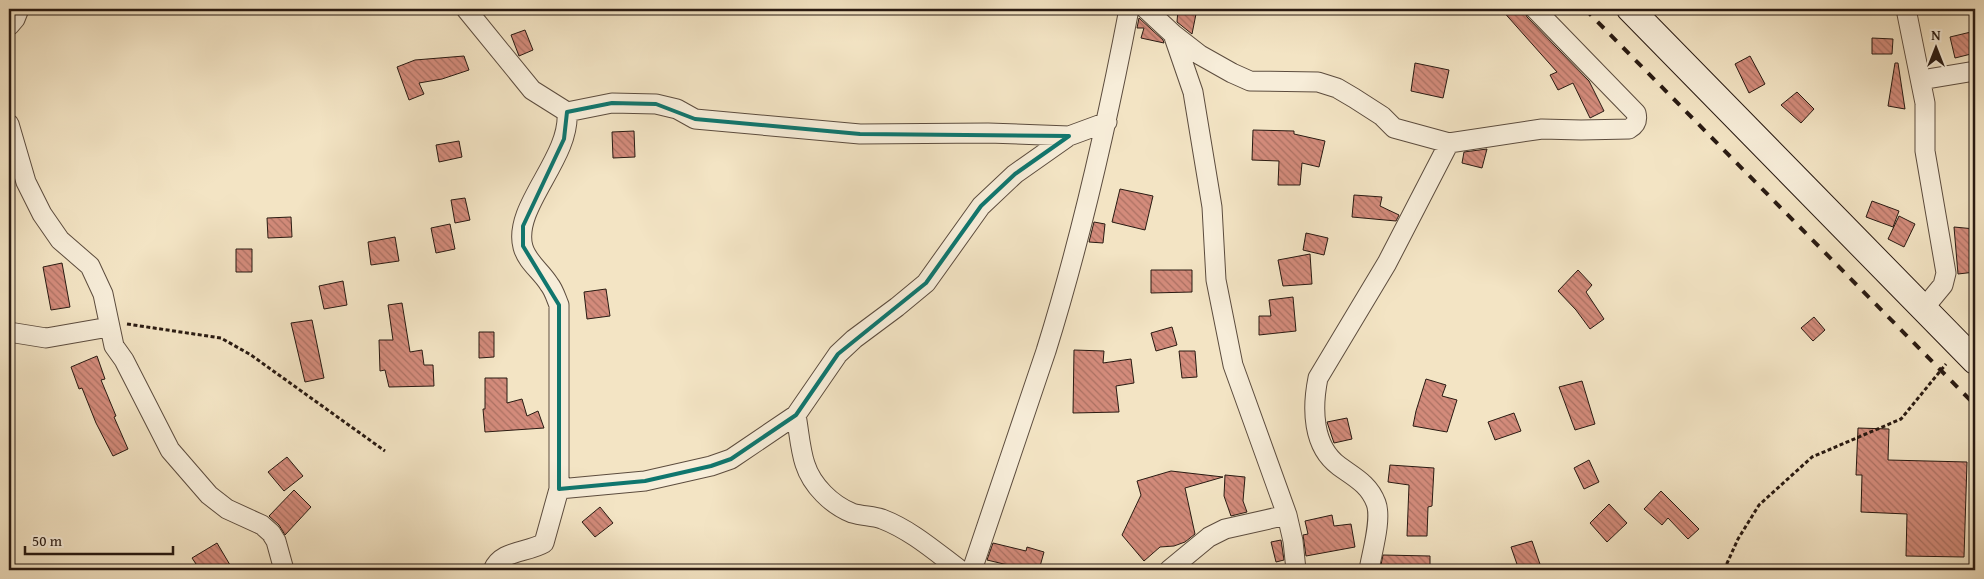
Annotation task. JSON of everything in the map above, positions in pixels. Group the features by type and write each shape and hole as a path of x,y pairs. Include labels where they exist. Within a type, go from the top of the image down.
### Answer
{"street":[{"path":"9,26 15,19 19,9"},
{"path":"466,9 532,90 567,112 612,103 656,104 677,109 695,119 860,134 988,133 1069,136"},
{"path":"972,570 1046,350 1081,225 1107,122 1129,9"},
{"path":"1146,9 1173,34 1200,55 1250,81 1318,82 1337,88 1354,98 1382,116 1394,128 1448,143 1542,129 1629,129 1635,126 1638,119 1636,113 1534,9"},
{"path":"1630,9 1968,353"},
{"path":"1906,9 1925,103 1925,151 1946,273 1943,285 1924,308"},
{"path":"1173,34 1193,92 1212,207 1216,280 1233,365 1287,515 1293,541 1296,570"},
{"path":"1921,80 1975,71"},
{"path":"493,570 496,562 505,555 535,548 544,543 559,489 559,304 550,284 531,263 523,246 523,226 531,203 554,162 564,138 568,125 567,112"},
{"path":"559,489 646,481 731,460 796,415 838,354 854,339 926,283 982,206 1015,174 1069,136 1107,122"},
{"path":"9,124 26,182 42,214 60,240 90,266 103,294 114,346 124,360 170,450 208,495 228,509 262,525 271,532 276,541 284,570"},
{"path":"1369,570 1379,520 1376,503 1366,484 1338,465 1327,453 1319,438 1314,412 1314,398 1318,378 1387,263 1448,143"},
{"path":"9,332 46,338 109,327"},
{"path":"796,415 805,465 822,492 836,505 853,513 881,518 921,541 960,570"},
{"path":"1169,570 1209,538 1225,529 1287,515"}],"path":[{"path":"109,327 126,324 221,338 250,355 386,451"},
{"path":"1724,570 1738,539 1758,504 1812,456 1902,419 1968,353"}],"highlighted area":[{"path":"612,103 656,104 695,119 860,134 1069,136 1015,174 981,206 926,283 838,354 796,415 731,459 711,466 645,481 559,489 559,305 523,246 523,226 564,139 567,112"}],"building":[{"path":"1178,9 1197,9 1192,34 1177,22"},
{"path":"1501,9 1523,9 1527,17 1589,81 1604,111 1590,118 1573,83 1558,90 1550,75 1557,72"},
{"path":"1139,18 1164,43 1141,38 1144,28 1137,28"},
{"path":"525,30 533,50 519,56 511,35"},
{"path":"1975,31 1975,53 1955,58 1950,37"},
{"path":"1872,38 1893,39 1892,54 1872,54"},
{"path":"464,56 469,70 442,79 419,83 424,94 409,100 397,67 415,60"},
{"path":"1750,56 1765,84 1749,93 1735,64"},
{"path":"1415,63 1449,70 1443,98 1411,91"},
{"path":"1895,63 1898,63 1905,109 1888,106"},
{"path":"1797,92 1814,109 1801,123 1781,105"},
{"path":"1253,130 1294,131 1294,134 1325,141 1319,167 1302,163 1300,185 1278,185 1279,161 1252,160"},
{"path":"634,131 635,157 613,158 612,132"},
{"path":"459,141 462,157 439,162 436,145"},
{"path":"1487,149 1482,168 1462,163 1464,152"},
{"path":"1120,189 1153,196 1145,230 1112,222"},
{"path":"1354,195 1382,197 1380,206 1399,215 1396,221 1352,217"},
{"path":"465,198 470,220 455,223 451,200"},
{"path":"1872,201 1899,211 1893,227 1866,217"},
{"path":"1899,216 1915,224 1904,247 1888,239"},
{"path":"291,217 292,237 268,238 267,218"},
{"path":"1094,222 1105,224 1103,243 1089,242"},
{"path":"450,224 455,249 436,253 431,228"},
{"path":"1954,227 1975,229 1975,272 1958,274"},
{"path":"1306,233 1328,238 1324,255 1303,250"},
{"path":"395,237 399,261 371,265 368,242"},
{"path":"236,249 252,249 252,272 236,272"},
{"path":"1310,254 1312,284 1283,286 1278,260"},
{"path":"62,263 70,307 51,310 43,267"},
{"path":"1151,270 1192,270 1192,292 1151,293"},
{"path":"1578,270 1592,285 1586,292 1604,319 1590,329 1576,310 1558,291"},
{"path":"343,281 347,305 324,309 319,286"},
{"path":"606,289 610,316 587,319 584,292"},
{"path":"1293,297 1296,331 1259,335 1259,316 1271,316 1269,300"},
{"path":"402,303 410,352 422,350 424,365 433,365 434,386 389,387 385,370 380,371 379,340 393,340 388,305"},
{"path":"1814,317 1825,330 1813,341 1801,328"},
{"path":"312,320 324,378 305,382 291,323"},
{"path":"1172,327 1177,345 1156,351 1151,333"},
{"path":"479,332 494,332 494,357 479,358"},
{"path":"1074,350 1104,351 1103,363 1131,359 1134,383 1116,386 1119,412 1073,413"},
{"path":"1179,351 1195,351 1197,377 1182,378"},
{"path":"97,356 105,379 101,380 128,449 113,456 96,423 82,388 79,389 71,367"},
{"path":"485,378 507,378 507,403 522,399 527,416 538,411 544,428 485,432 483,409 485,409"},
{"path":"1426,379 1446,385 1442,396 1457,400 1447,432 1413,426"},
{"path":"1582,381 1595,424 1575,430 1559,387"},
{"path":"1514,413 1521,431 1495,440 1488,422"},
{"path":"1347,418 1352,439 1334,443 1327,422"},
{"path":"1858,428 1889,429 1888,460 1967,462 1964,557 1906,556 1907,514 1861,512 1862,475 1856,475"},
{"path":"287,457 303,476 284,491 268,472"},
{"path":"1589,460 1599,482 1584,489 1574,468"},
{"path":"1390,465 1434,468 1432,506 1428,507 1427,536 1407,536 1409,485 1388,482"},
{"path":"1171,471 1223,477 1185,488 1195,534 1185,542 1174,546 1160,547 1144,561 1122,535 1141,495 1137,481"},
{"path":"1225,475 1245,477 1243,501 1247,512 1231,516 1224,496"},
{"path":"294,490 311,507 285,535 279,525 269,516"},
{"path":"1661,491 1699,529 1688,539 1668,518 1662,525 1644,509"},
{"path":"1609,504 1627,523 1607,542 1590,523"},
{"path":"600,507 613,523 595,537 582,522"},
{"path":"1332,515 1334,526 1351,524 1355,547 1306,556 1303,535 1308,534 1305,521"},
{"path":"1281,540 1284,560 1276,562 1271,542"},
{"path":"1532,541 1542,570 1519,570 1511,547"},
{"path":"217,543 233,570 200,570 192,558"},
{"path":"993,543 1026,551 1027,547 1044,552 1039,570 1029,570 987,560"},
{"path":"1383,555 1430,556 1430,570 1380,570"}],"railway":[{"path":"1585,9 1975,405"}]}
